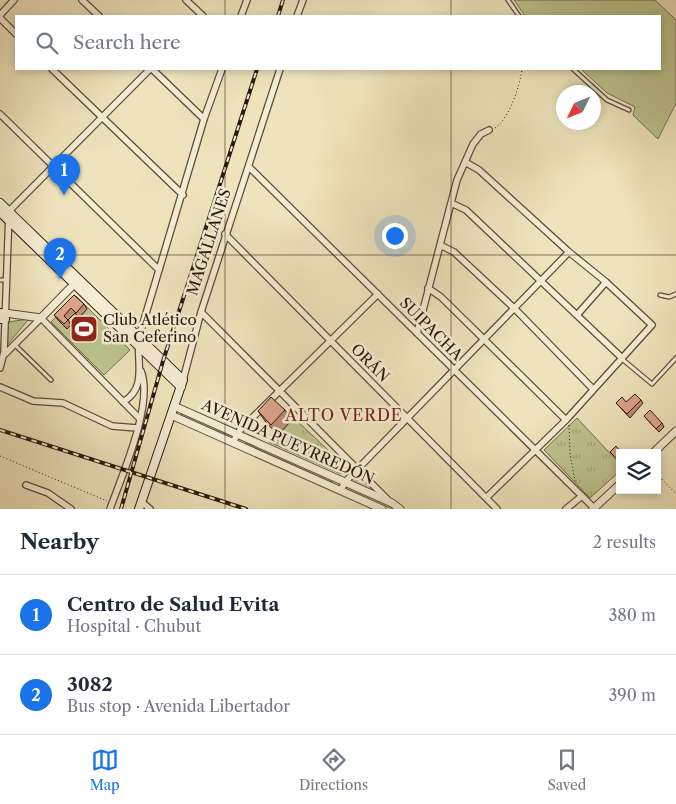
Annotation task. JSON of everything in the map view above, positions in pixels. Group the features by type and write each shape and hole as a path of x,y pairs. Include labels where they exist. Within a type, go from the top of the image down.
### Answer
{"main road":[{"path":"0,203 3,214 77,282 182,384"},
{"name":"MAGALLANES","path":"140,505 182,384"}],"street":[{"path":"14,0 0,16 15,33"},
{"path":"82,0 98,15"},
{"path":"186,0 201,15"},
{"path":"241,15 247,0"},
{"path":"298,15 303,0"},
{"path":"53,70 183,195"},
{"path":"0,368 4,355 3,214 150,70"},
{"path":"152,70 204,119"},
{"path":"111,506 140,419 144,379 141,371 139,342 204,119 222,70"},
{"name":"MAGALLANES","path":"182,384 201,312 280,70"},
{"path":"0,114 159,270"},
{"path":"417,332 451,203 465,162 473,144 481,134 489,130"},
{"path":"465,162 479,170 652,325 566,420 486,498"},
{"name":"SUIPACHA","path":"249,167 594,509"},
{"path":"451,203 466,210 622,358"},
{"name":"ORÁN","path":"226,234 497,509"},
{"path":"440,245 454,252 515,309 593,389"},
{"path":"340,490 345,482 569,252"},
{"path":"4,355 77,282"},
{"path":"577,315 606,282"},
{"path":"428,288 441,297 566,420"},
{"path":"233,442 236,434 378,294"},
{"path":"201,312 392,503"},
{"path":"4,316 41,318 140,419"},
{"path":"123,402 130,398 136,388 141,371"},
{"path":"0,387 33,401 64,403 112,426 137,428"},
{"name":"AVENIDA PUEYRREDÓN","path":"174,406 405,509"},
{"name":"AVENIDA PUEYRREDÓN","path":"171,415 382,509"},
{"path":"657,449 676,431"},
{"path":"26,485 48,493 71,509"},
{"path":"594,509 616,488"},
{"path":"566,509 582,496"},
{"name":"AVENIDA PUEYRREDÓN","path":"392,503 400,509"},
{"path":"140,505 150,509"}],"lane":[{"path":"508,0 519,15"},
{"path":"574,70 607,100 629,110"},
{"path":"660,295 669,297 676,294"},
{"path":"14,344 51,380"},
{"path":"622,358 652,384 676,358"}],"path":[{"path":"489,130 502,123 520,85 522,70"},
{"path":"566,420 570,430 575,489"},
{"path":"0,456 111,506"},
{"path":"661,478 676,494"}],"green space":[{"path":"514,0 655,0 676,20 676,103 658,139 633,115 635,107 607,93 601,85 598,85 582,70 661,70 661,15 524,15"},
{"name":"Club Atlético San Ceferino","path":"76,296 130,350 104,375 51,322"},
{"path":"29,319 7,345 8,322"},
{"path":"183,413 229,433 228,436 181,415"},
{"path":"294,418 347,468 341,474 269,442"},
{"path":"577,418 616,460 616,475 590,498 544,450"},
{"path":"247,441 333,480 331,482 246,444"},
{"path":"360,475 376,493 351,483 350,480"},
{"path":"345,485 397,509 392,509 344,488"}],"building":[{"path":"74,295 84,304 76,313 71,308 64,316 68,320 64,324 54,315"},
{"path":"635,394 641,400 627,414 616,403 622,397 626,402"},
{"path":"271,397 285,410 271,425 258,411"},
{"path":"650,410 662,423 656,429 644,416"},
{"path":"616,446 619,449 616,449 616,458 610,452"}],"railway":[{"path":"278,15 283,0"},
{"path":"121,509 163,361 257,70"},
{"path":"0,430 246,509"}],"place":[{"name":"Centro de Salud Evita","path":"64,195"},
{"name":"3082","path":"60,279"},
{"name":"Club Atlético San Ceferino","path":"84,329"}],"district":[{"name":"ALTO VERDE","path":"344,415"}]}
